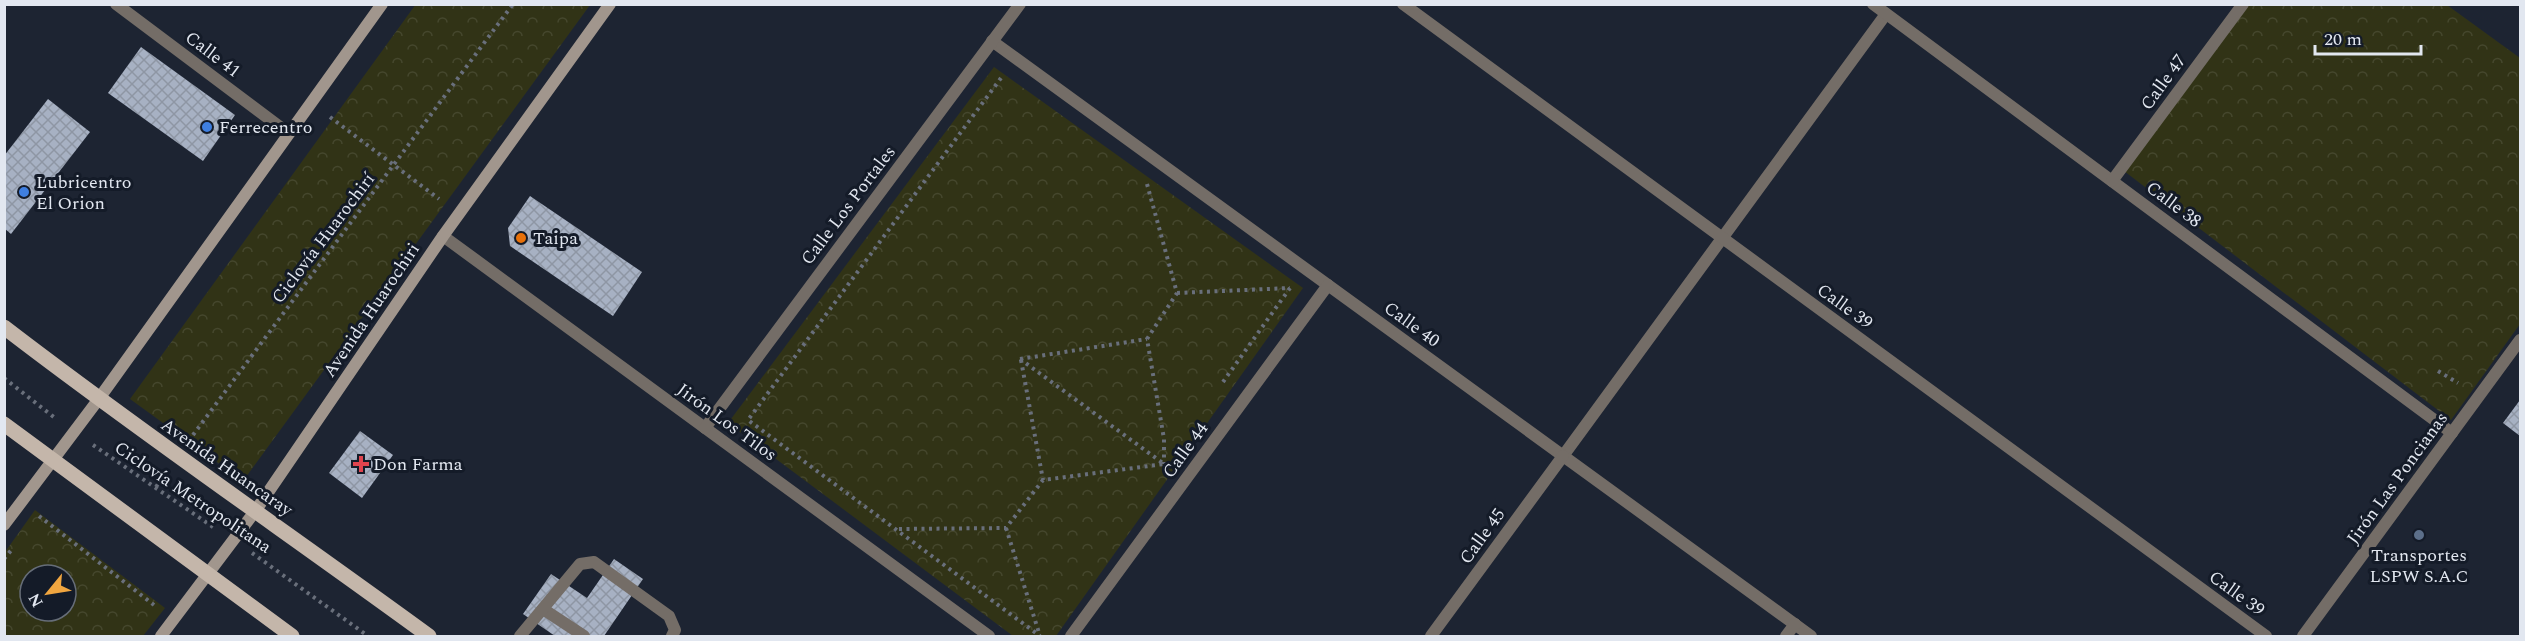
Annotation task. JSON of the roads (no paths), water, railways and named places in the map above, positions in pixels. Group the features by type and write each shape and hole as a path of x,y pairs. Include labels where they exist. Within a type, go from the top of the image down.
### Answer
{"main road":[{"path":"4,525 98,400 382,4"},
{"name":"Avenida Huarochiri","path":"162,636 256,510 443,236 610,4"},
{"name":"Avenida Huancaray","path":"4,327 98,400 256,510 429,636"},
{"path":"4,424 292,636"}],"street":[{"name":"Calle 41","path":"116,4 288,133"},
{"name":"Calle Los Portales","path":"705,428 1020,4"},
{"name":"Calle 39","path":"1403,4 2266,636"},
{"name":"Calle 38","path":"1873,4 1889,9 2112,181 2452,433"},
{"name":"Calle 47","path":"2112,181 2243,4"},
{"name":"Calle 45","path":"1431,636 1889,9"},
{"name":"Calle 40","path":"992,41 1811,636"},
{"name":"Jirón Los Tilos","path":"443,236 989,636"},
{"name":"Calle 44","path":"1071,636 1328,285"},
{"name":"Jirón Las Poncianas","path":"2303,636 2520,340"},
{"path":"520,636 580,564 594,562 669,616 675,630 672,636"},
{"path":"543,609 584,636"},
{"path":"1785,636 1795,624"}],"place":[{"name":"Ferrecentro","path":"207,127"},
{"name":"Lubricentro El Orion","path":"24,192"},
{"name":"Taipa","path":"521,238"},
{"name":"Don Farma","path":"361,464"},
{"name":"Transportes LSPW S.A.C","path":"2419,535"}]}
